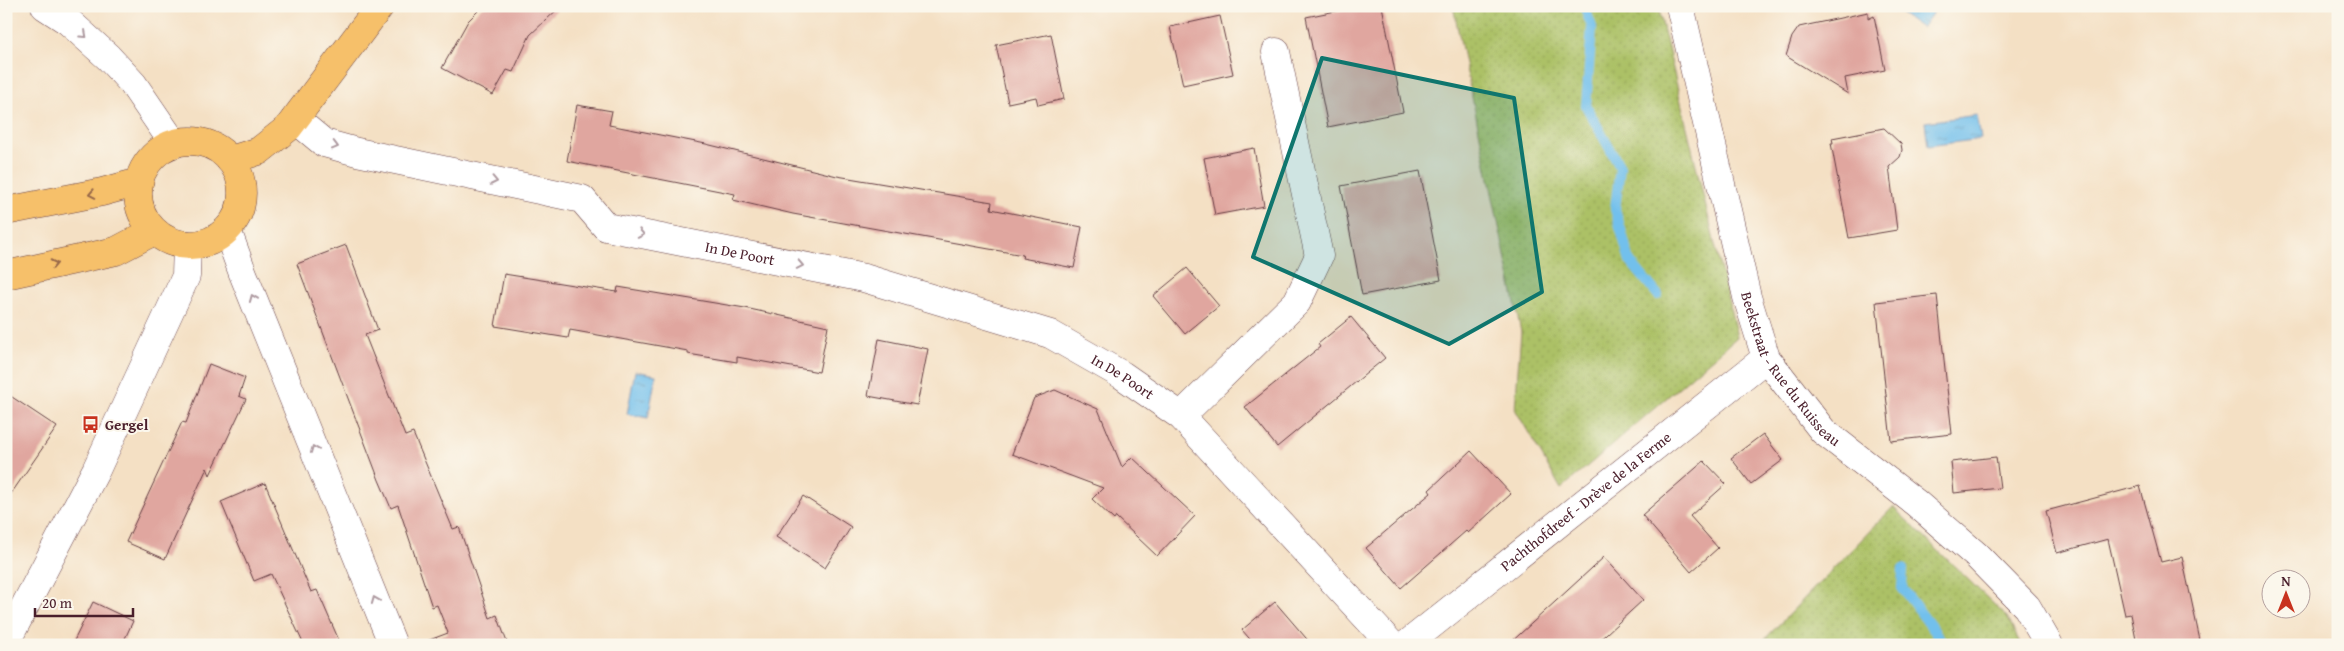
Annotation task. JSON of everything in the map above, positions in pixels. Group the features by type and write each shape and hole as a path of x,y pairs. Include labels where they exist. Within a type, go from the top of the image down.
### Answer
{"main road":[{"path":"230,160 259,151 288,128 380,6"},
{"path":"192,141 210,145 230,160 241,181 242,199 237,215 227,230 208,242 186,245 169,241 154,231 143,217 138,200 139,182 145,165 157,152 174,144 192,141"},
{"path":"6,211 102,192 139,182"},
{"path":"6,275 116,251 154,231"}],"street":[{"path":"45,6 68,21 114,63 133,84 174,144"},
{"name":"Beekstraat - Rue du Ruisseau","path":"1680,6 1747,297 1766,358 1824,431 1916,503 1976,555 2026,607 2049,645"},
{"path":"1181,416 1297,302 1319,256 1276,52"},
{"name":"In De Poort","path":"295,119 324,143 357,152 582,199 606,227 864,278 1050,334 1122,375 1181,416 1392,645"},
{"path":"227,230 393,645"},
{"path":"6,642 96,470 186,276 186,245"},
{"name":"Pachthofdreef - Drève de la Ferme","path":"1406,645 1766,358"}],"highlighted area":[{"path":"1322,58 1514,98 1542,292 1449,344 1253,257"}],"green space":[{"path":"1453,6 1658,6 1737,337 1561,489 1515,409 1521,332"},
{"path":"1893,507 2007,617 2021,645 1759,645"}],"water":[{"path":"1890,6 1934,6 1936,8 1922,28"},
{"path":"1977,115 1981,139 1928,146 1925,122"},
{"path":"635,371 656,375 648,418 627,414"}],"building":[{"path":"483,6 561,6 530,35 513,72 507,70 493,95 442,68 468,21"},
{"path":"1361,6 1382,6 1403,112 1328,127 1306,17"},
{"path":"1868,12 1868,19 1874,16 1885,70 1845,78 1848,94 1786,56 1792,37 1799,27"},
{"path":"1220,16 1233,74 1183,85 1170,27"},
{"path":"1051,34 1064,99 1038,105 1036,97 1008,103 996,45"},
{"path":"577,105 612,111 609,125 706,144 837,176 992,202 991,209 1082,227 1074,268 1022,258 1023,255 793,214 733,200 735,194 567,161"},
{"path":"1884,128 1901,144 1902,150 1900,157 1889,167 1897,230 1849,238 1831,143 1833,143 1832,138"},
{"path":"1254,148 1264,206 1215,215 1204,158"},
{"path":"1420,171 1441,280 1362,295 1341,186"},
{"path":"346,245 378,330 365,335 405,436 413,433 453,529 459,527 490,618 497,615 508,645 425,645 424,642 448,633 437,605 432,607 398,505 391,508 379,480 297,264"},
{"path":"1187,268 1219,306 1185,334 1153,296"},
{"path":"504,274 617,292 618,287 745,308 828,326 819,372 737,357 737,362 688,354 688,351 570,330 568,338 495,326"},
{"path":"1937,295 1952,434 1891,441 1876,302"},
{"path":"1351,317 1385,358 1277,447 1245,407 1320,347 1318,344"},
{"path":"879,339 928,349 917,405 868,396"},
{"path":"209,364 245,378 239,396 246,399 210,475 207,468 165,559 126,542 182,422 186,423"},
{"path":"1055,390 1098,409 1122,467 1132,457 1195,516 1157,556 1116,517 1114,520 1092,499 1103,488 1012,454 1034,398"},
{"path":"6,393 57,427 6,501"},
{"path":"1763,434 1783,460 1751,484 1731,458"},
{"path":"1471,451 1511,494 1468,533 1466,531 1401,588 1366,548 1431,493 1429,490"},
{"path":"1996,457 2000,488 1954,493 1951,462"},
{"path":"1704,461 1726,484 1690,516 1718,548 1691,572 1642,515"},
{"path":"265,483 311,592 317,590 341,645 304,645 271,574 254,581 221,502"},
{"path":"2140,486 2161,562 2182,557 2201,645 2137,645 2131,614 2125,615 2108,539 2057,553 2046,511"},
{"path":"803,496 851,527 825,568 776,537"},
{"path":"1604,557 1643,600 1594,645 1508,645"},
{"path":"93,602 133,621 122,645 72,645"},
{"path":"1275,602 1312,645 1255,645 1242,630"}],"waterway":[{"path":"1584,6 1592,27 1586,106 1620,167 1615,209 1630,261 1658,295"},
{"path":"1903,569 1902,588 1945,645"}],"place":[{"name":"Gergel","path":"91,425"}]}
